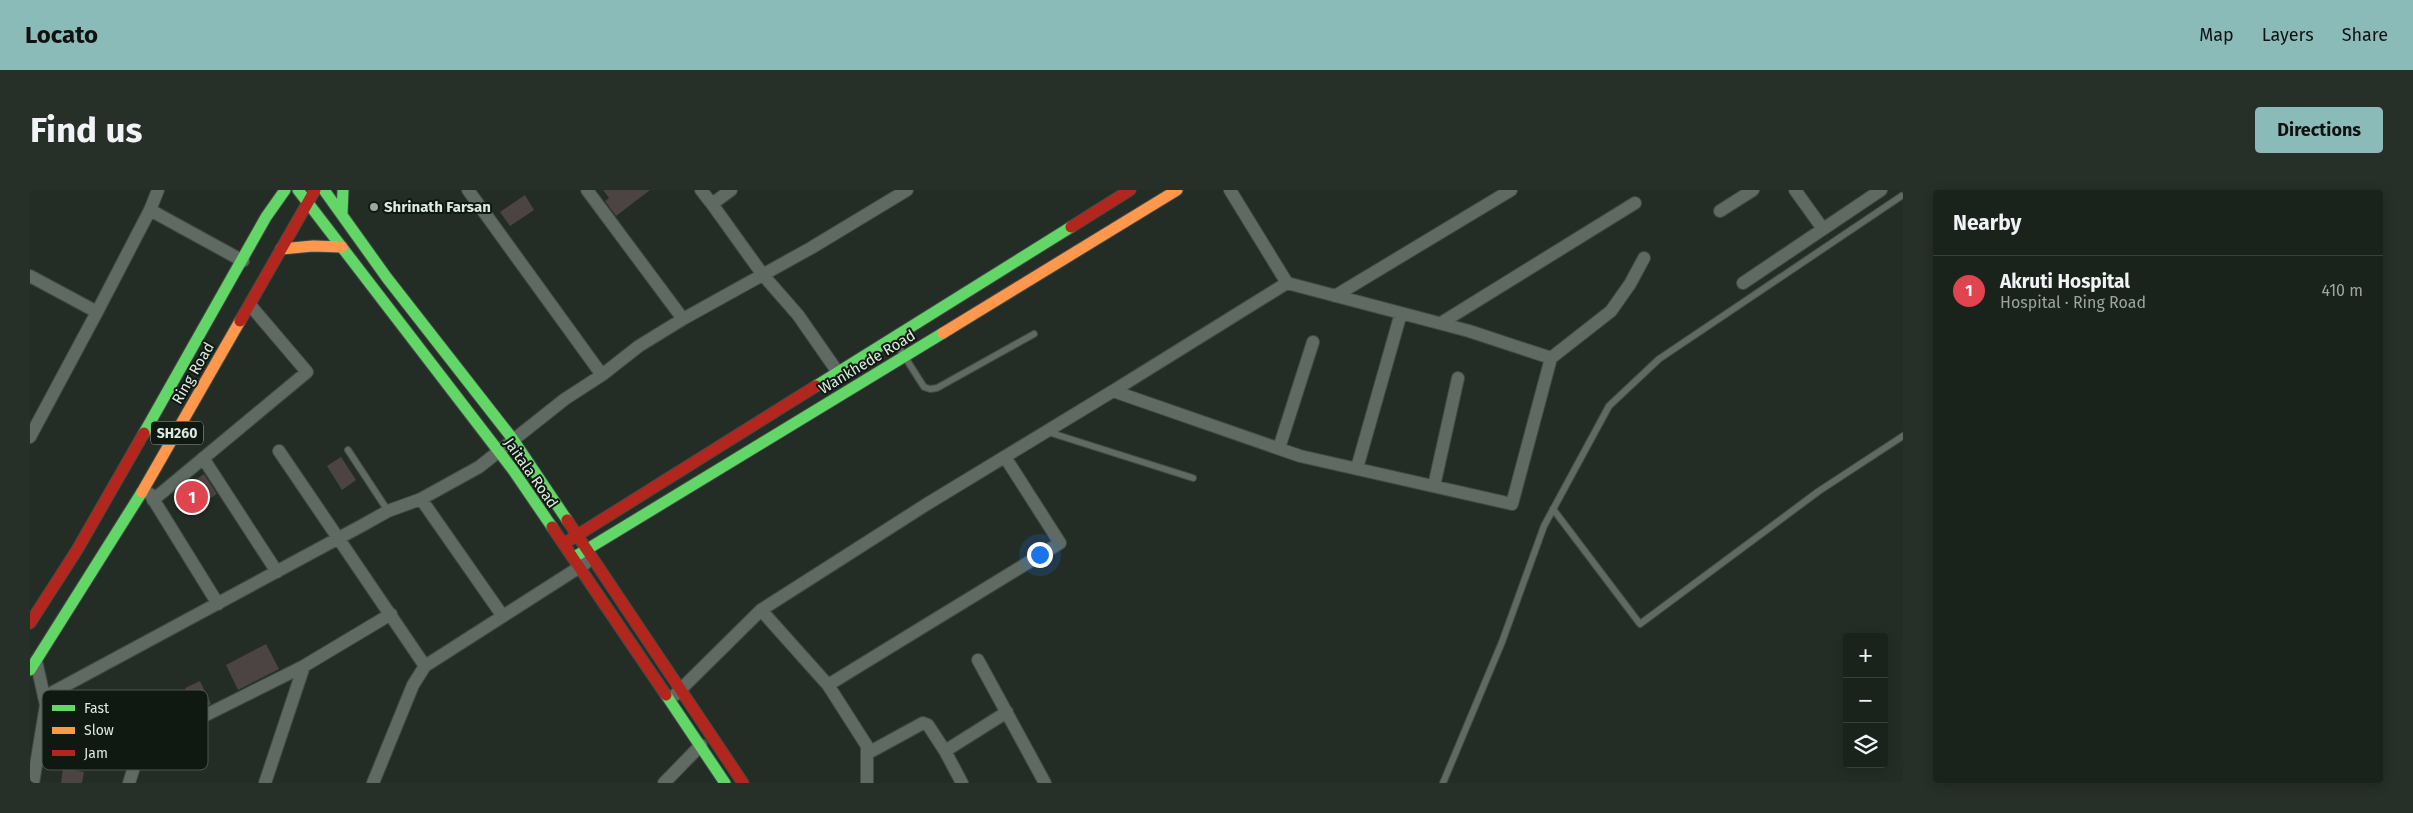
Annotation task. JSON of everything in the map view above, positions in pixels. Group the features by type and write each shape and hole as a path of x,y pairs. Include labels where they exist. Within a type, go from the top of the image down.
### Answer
{"main road":[{"name":"SH260","path":"31,618 77,550 243,261 266,217 285,190"},
{"name":"Jaitala Road","path":"298,190 498,452 701,745 725,783"},
{"name":"Ring Road","path":"33,665 146,487 315,190"},
{"name":"Jaitala Road","path":"324,190 387,278 512,438 577,535 588,555 681,688 743,783"},
{"path":"342,214 343,190"},
{"name":"Wankhede Road","path":"562,545 837,371 893,339 1130,190"},
{"name":"Wankhede Road","path":"588,555 904,357 1177,190"},
{"path":"266,217 268,195"},
{"path":"281,249 313,246 342,247"}],"street":[{"path":"30,437 150,210 158,190"},
{"path":"468,190 602,375"},
{"path":"587,190 683,318"},
{"path":"701,190 763,275 798,315 837,371"},
{"path":"712,204 731,190"},
{"path":"59,690 388,511 421,499 479,467 512,438 565,398 602,375 639,346 683,318 763,275 907,190"},
{"path":"1230,190 1287,284 1441,323 1551,358"},
{"path":"1335,296 1511,190"},
{"path":"1720,211 1753,190"},
{"path":"1795,190 1823,229"},
{"path":"1742,284 1882,190"},
{"path":"1441,323 1635,203"},
{"path":"150,210 243,261"},
{"path":"1113,391 1300,456 1512,504 1551,358 1611,311 1630,284 1644,258"},
{"path":"30,276 97,312"},
{"path":"670,700 761,610 1005,457 1287,284"},
{"path":"154,500 307,372 250,305"},
{"path":"1357,468 1401,313"},
{"path":"1279,448 1313,342"},
{"path":"1434,486 1458,378"},
{"path":"279,451 426,666"},
{"path":"828,685 1060,542 1005,457"},
{"path":"203,458 277,572"},
{"path":"146,487 218,604"},
{"path":"421,499 502,616"},
{"path":"372,783 413,685 426,666 502,616 588,555"},
{"path":"761,610 828,685 867,746 867,783"},
{"path":"208,715 304,666 391,614"},
{"path":"978,660 1045,783"},
{"path":"33,665 42,692"},
{"path":"265,783 304,666"},
{"path":"945,751 1007,712"},
{"path":"868,753 923,723 928,725 945,751 962,783"},
{"path":"33,783 42,729"},
{"path":"664,783 701,745"},
{"path":"129,783 133,770"}],"lane":[{"path":"1442,783 1502,642 1544,526 1609,406 1660,359 1903,195"},
{"path":"893,339 924,387 930,389 937,388 1034,334"},
{"path":"1047,431 1193,478"},
{"path":"1553,509 1640,624 1819,491 1903,436"},
{"path":"348,450 388,511"}],"building":[{"path":"603,190 650,190 616,216 605,201 609,198"},
{"path":"525,195 534,210 510,226 500,212"},
{"path":"341,457 356,480 342,490 327,466"},
{"path":"204,474 217,494 190,512 177,492"},
{"path":"266,644 279,669 238,690 226,665"},
{"path":"200,681 204,690 186,690 185,688"},
{"path":"63,770 84,772 82,783 61,783"}],"traffic: fast":[{"path":"144,433 266,217 285,190"},
{"path":"298,190 513,470 552,527"},
{"path":"324,190 387,278 512,438 567,520"},
{"path":"342,214 343,190"},
{"path":"816,386 1071,227"},
{"path":"576,556 943,333"},
{"path":"30,670 142,492"},
{"path":"666,695 725,783"}],"traffic: slow":[{"path":"943,333 1177,190"},
{"path":"281,249 313,246 342,247"},
{"path":"142,492 240,321"}],"traffic: jam":[{"path":"240,321 315,190"},
{"path":"1071,227 1130,190"},
{"path":"568,541 816,386"},
{"path":"30,623 77,550 144,433"},
{"path":"567,520 743,783"},
{"path":"552,527 666,695"}],"place":[{"name":"Shrinath Farsan","path":"374,207"},
{"name":"Akruti Hospital","path":"192,497"}]}
